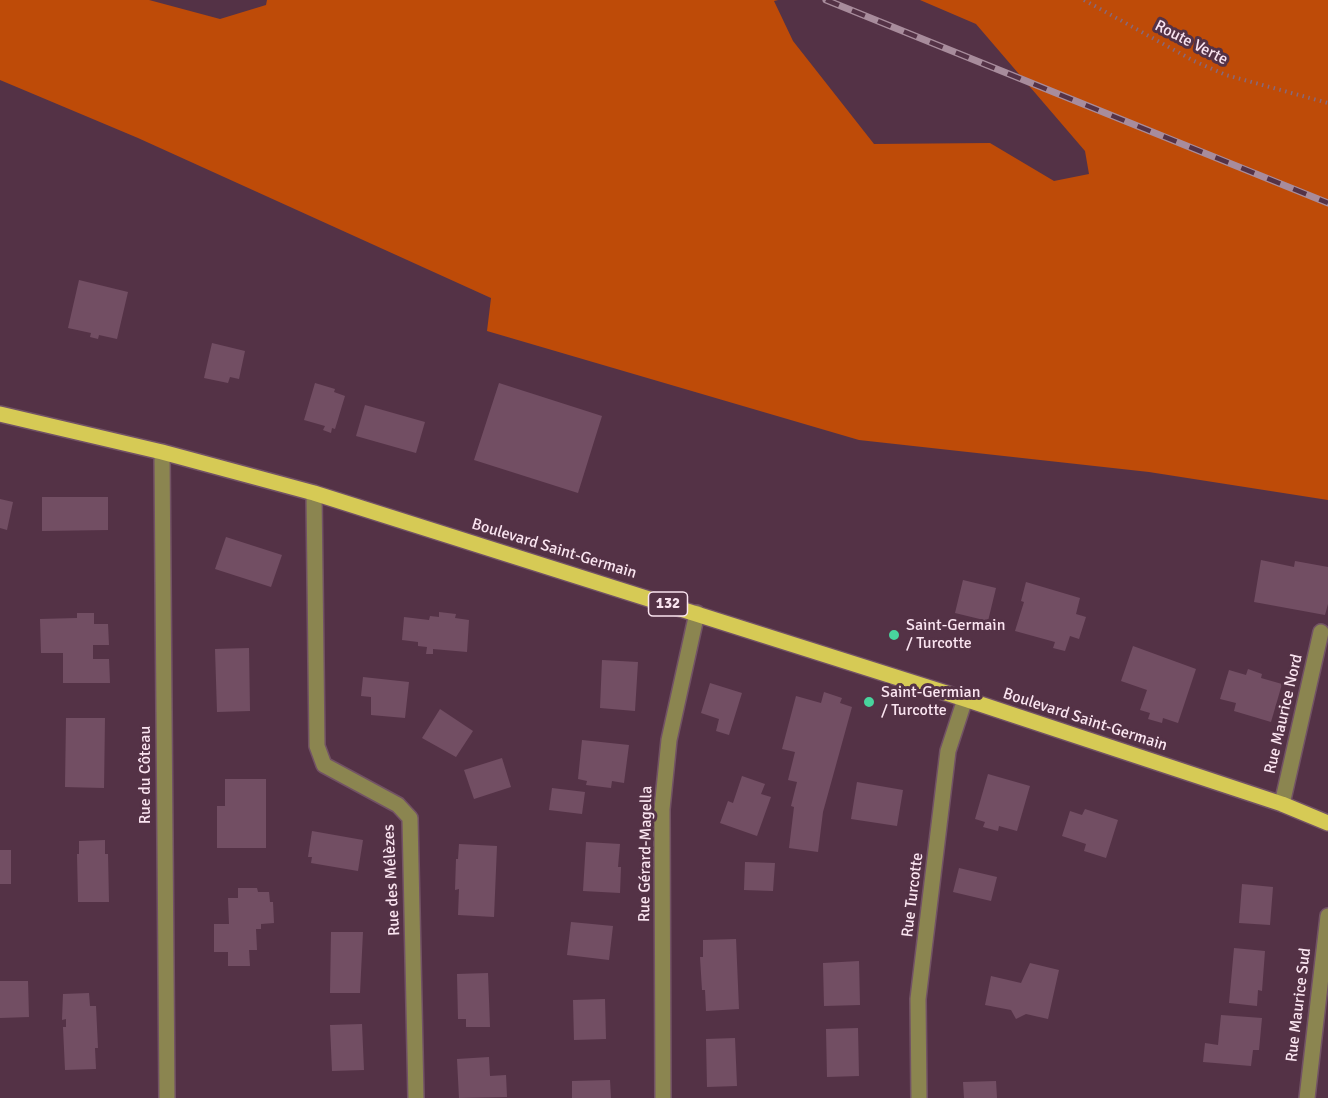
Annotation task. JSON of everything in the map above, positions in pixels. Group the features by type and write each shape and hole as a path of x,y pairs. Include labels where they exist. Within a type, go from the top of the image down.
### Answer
{"main road":[{"name":"Boulevard Saint-Germain","path":"0,414 162,452 314,493 965,699 1282,804 1328,823"}],"street":[{"name":"Rue du Côteau","path":"162,452 167,1098"},
{"name":"Rue des Mélèzes","path":"314,493 317,746 324,765 398,805 410,818 416,1098"},
{"name":"Rue Gérard-Magella","path":"663,1098 662,809 669,740 696,613"},
{"name":"Rue Maurice Nord","path":"1282,804 1321,633"},
{"name":"Rue Turcotte","path":"919,1098 920,987 948,751 965,699"},
{"name":"Rue Maurice Sud","path":"1307,1098 1328,916"}],"path":[{"name":"Route Verte","path":"1084,0 1204,66 1226,75 1328,103"}],"shaded area":[{"path":"0,0 149,0 220,19 266,5 267,0 778,0 774,1 793,41 874,144 990,143 1054,181 1089,174 1085,151 976,24 920,0 1328,0 1328,500 1149,472 859,440 487,331 491,298 138,138 0,80"}],"building":[{"path":"79,280 128,292 117,339 99,335 98,339 90,337 91,333 68,328"},
{"path":"212,343 245,351 239,379 230,377 228,383 204,378"},
{"path":"315,383 335,389 334,392 345,396 335,429 332,428 331,433 323,430 325,426 304,420"},
{"path":"499,383 602,416 578,493 474,460"},
{"path":"365,405 425,422 416,453 356,436"},
{"path":"42,497 108,497 108,530 42,531"},
{"path":"0,499 13,502 7,530 0,528"},
{"path":"226,537 282,555 271,587 215,569"},
{"path":"1261,560 1294,567 1295,561 1328,567 1328,604 1325,615 1254,602"},
{"path":"963,580 996,588 988,621 955,613"},
{"path":"1026,582 1080,598 1076,614 1086,617 1079,639 1070,636 1065,651 1053,648 1055,642 1015,631 1024,602 1021,601"},
{"path":"439,612 456,614 455,618 469,620 467,652 433,649 433,654 426,654 427,647 418,646 418,642 402,640 404,617 429,620 430,616 439,617"},
{"path":"77,613 94,613 94,624 108,624 109,645 93,645 93,659 109,659 110,683 63,683 63,653 41,653 40,619 77,618"},
{"path":"1133,646 1196,669 1178,723 1163,718 1162,723 1148,719 1150,713 1140,710 1147,690 1121,681"},
{"path":"249,648 250,711 217,712 215,649"},
{"path":"602,660 638,662 635,711 600,708"},
{"path":"1248,669 1262,674 1261,678 1282,684 1271,722 1234,711 1236,703 1220,699 1229,670 1246,675"},
{"path":"363,677 409,682 405,718 371,715 371,697 361,696"},
{"path":"710,683 742,693 729,735 716,731 719,719 701,713"},
{"path":"824,692 842,698 840,703 852,707 823,812 818,852 789,848 794,807 791,806 797,782 788,780 795,752 782,749 796,696 821,703"},
{"path":"440,709 473,731 456,757 422,738"},
{"path":"66,718 105,718 104,788 65,787"},
{"path":"582,740 629,745 624,783 612,781 611,788 586,785 587,781 578,779"},
{"path":"502,758 511,787 474,799 464,770"},
{"path":"988,774 1030,786 1017,831 999,826 998,831 983,827 985,822 975,819"},
{"path":"742,776 765,784 761,794 771,797 757,836 720,823 728,801 733,803"},
{"path":"225,779 266,779 266,848 217,848 217,806 225,806"},
{"path":"857,782 903,790 897,826 851,819"},
{"path":"552,788 585,792 582,814 549,810"},
{"path":"1085,809 1118,820 1106,858 1084,851 1086,844 1062,836 1070,811 1082,815"},
{"path":"312,831 363,840 358,871 311,863 312,857 308,857"},
{"path":"105,840 105,854 108,854 109,902 78,902 79,841"},
{"path":"586,842 620,844 618,867 621,867 620,893 583,891"},
{"path":"459,844 497,846 494,917 458,915 459,889 455,890"},
{"path":"0,850 11,850 11,884 0,884"},
{"path":"745,862 775,863 773,891 744,890"},
{"path":"959,868 997,877 991,901 953,892"},
{"path":"1242,884 1273,887 1270,925 1239,923"},
{"path":"238,888 257,888 258,892 269,892 270,902 273,902 274,923 261,924 261,929 256,929 257,950 249,950 250,966 228,966 228,952 214,952 214,924 229,924 228,898 238,898"},
{"path":"571,922 613,926 609,960 567,955"},
{"path":"331,932 363,932 360,993 330,993"},
{"path":"736,939 739,1009 706,1011 700,957 703,957 703,940"},
{"path":"1234,948 1265,951 1262,991 1258,990 1257,1006 1229,1003"},
{"path":"859,961 860,1005 824,1006 823,963"},
{"path":"1030,963 1059,970 1048,1019 1026,1014 1016,1019 1011,1010 985,1005 991,976 1021,983"},
{"path":"488,973 490,1027 466,1027 466,1019 458,1019 457,974"},
{"path":"0,981 28,981 29,1017 0,1018"},
{"path":"89,993 90,1006 96,1006 98,1048 95,1048 96,1069 65,1070 63,1027 66,1027 66,1019 62,1020 63,994"},
{"path":"605,999 606,1039 574,1040 573,1000"},
{"path":"1221,1015 1262,1018 1259,1050 1253,1050 1251,1066 1203,1062 1205,1043 1218,1045"},
{"path":"362,1024 364,1070 332,1071 330,1025"},
{"path":"858,1028 859,1076 827,1077 826,1029"},
{"path":"735,1038 737,1086 707,1087 706,1039"},
{"path":"489,1057 490,1076 506,1075 507,1097 459,1098 457,1059"},
{"path":"610,1080 611,1098 572,1098 572,1081"},
{"path":"996,1081 997,1098 964,1098 963,1082"}],"railway":[{"path":"826,0 1328,203"}],"place":[{"name":"Saint-Germain / Turcotte","path":"894,635"},
{"name":"Saint-Germian / Turcotte","path":"869,702"}]}
